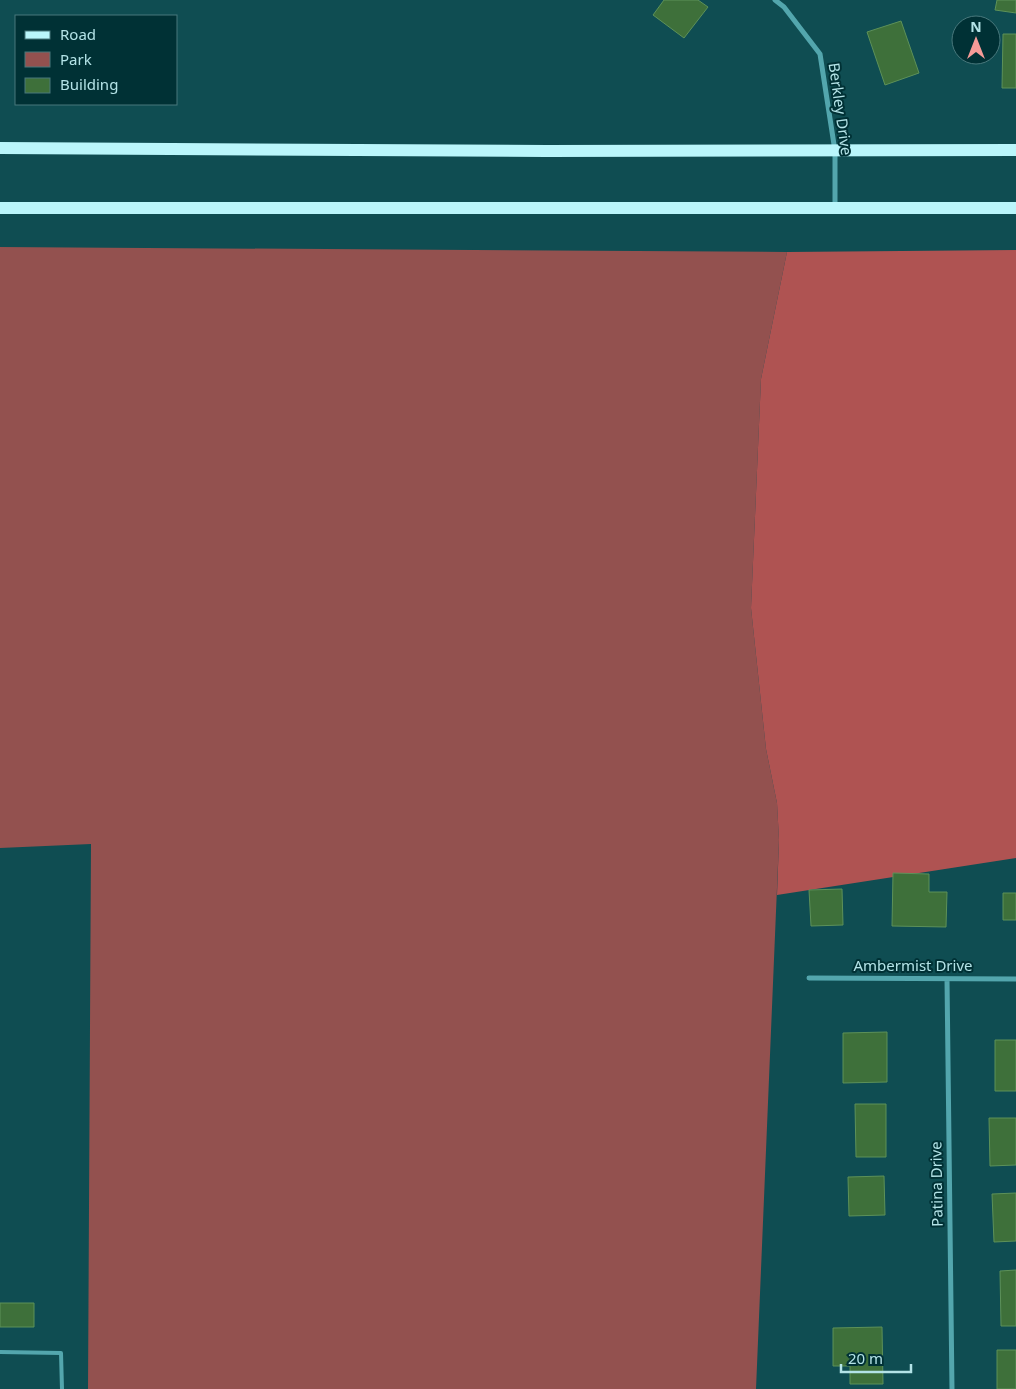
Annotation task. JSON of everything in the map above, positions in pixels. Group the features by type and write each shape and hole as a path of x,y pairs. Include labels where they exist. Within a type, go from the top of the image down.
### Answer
{"main road":[{"path":"0,148 1016,150"},
{"path":"0,208 1016,208"}],"street":[{"name":"Berkley Drive","path":"775,0 784,7 820,54 835,151 835,208"},
{"name":"Ambermist Drive","path":"809,978 1016,979"},
{"name":"Patina Drive","path":"947,979 952,1389"}],"lane":[{"path":"0,1352 61,1353 62,1389"}],"green space":[{"path":"0,247 787,252 761,379 751,608 766,749 777,803 779,840 756,1389 88,1389 91,844 0,848"}],"shaded area":[{"path":"1016,250 1016,858 777,895 779,840 777,803 766,749 751,608 761,379 787,252"}],"building":[{"path":"664,0 698,0 708,7 684,38 653,15"},
{"path":"997,0 1016,0 1016,13 995,10"},
{"path":"901,21 919,73 885,85 867,32"},
{"path":"1003,34 1016,34 1016,88 1002,88"},
{"path":"893,873 929,874 929,892 947,892 946,927 892,926"},
{"path":"842,889 843,925 811,926 809,890"},
{"path":"1003,893 1016,893 1016,920 1003,920"},
{"path":"887,1032 887,1082 843,1083 843,1033"},
{"path":"995,1040 1016,1040 1016,1091 995,1091"},
{"path":"855,1104 886,1104 886,1157 856,1157"},
{"path":"989,1118 1016,1118 1016,1165 990,1166"},
{"path":"884,1176 885,1215 849,1216 848,1177"},
{"path":"1016,1193 1016,1241 994,1242 992,1194"},
{"path":"1016,1270 1016,1326 1001,1326 1000,1271"},
{"path":"0,1303 34,1303 34,1327 0,1327"},
{"path":"882,1327 883,1384 850,1384 850,1366 833,1366 833,1328"},
{"path":"997,1350 1016,1350 1016,1389 997,1389"}]}
